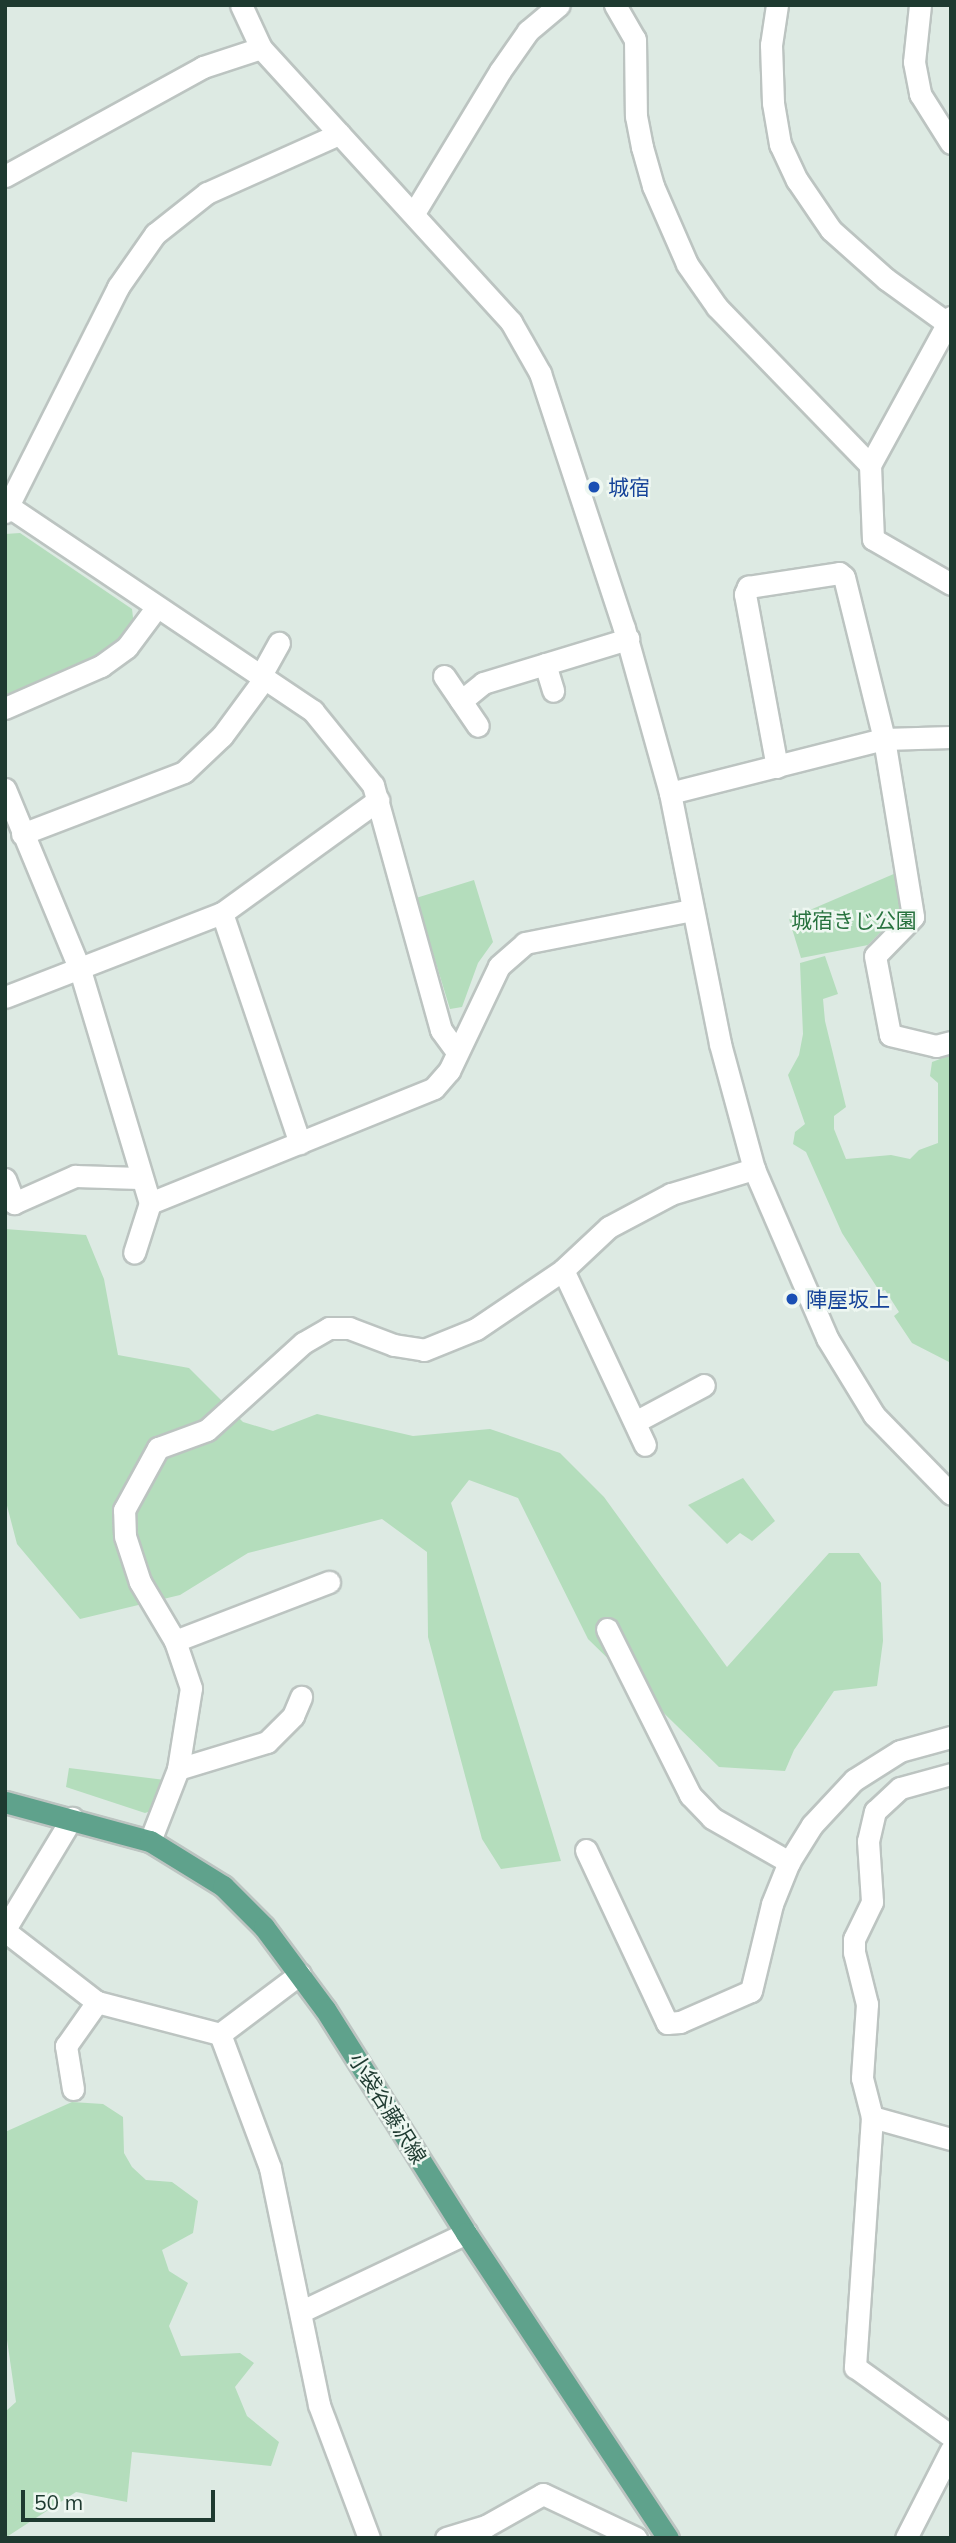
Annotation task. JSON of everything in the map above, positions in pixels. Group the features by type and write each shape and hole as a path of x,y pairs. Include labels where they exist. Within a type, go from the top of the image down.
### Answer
{"main road":[{"name":"小袋谷藤沢線","path":"5,1802 72,1818 150,1842 223,1886 300,1974 466,2233 668,2538"}],"street":[{"path":"241,5 261,48 414,213 525,344 540,373 628,639 670,793 691,910 754,1169 841,1360 874,1415 951,1494"},
{"path":"414,213 500,71 528,32 559,5"},
{"path":"615,5 635,39 636,116 642,147 653,186 687,264 718,307 870,465"},
{"path":"777,5 771,44 773,103 780,144 797,180 831,230 886,279 949,320 870,465 873,539 951,584"},
{"path":"920,5 914,62 920,94 951,143"},
{"path":"5,176 203,67 261,48"},
{"path":"339,134 207,193 155,234 118,287 8,510 313,710 373,785 441,1030 455,1049"},
{"path":"777,767 745,594 748,587 839,573 844,577 884,739 913,917 875,956 890,1035 936,1046 951,1042"},
{"path":"5,708 101,666 127,647 156,608"},
{"path":"461,701 483,683 628,639"},
{"path":"22,834 184,772 222,736 262,678 279,643"},
{"path":"545,664 554,691"},
{"path":"444,676 478,726"},
{"path":"670,793 884,739 951,737"},
{"path":"5,789 80,970 139,1178 150,1203 134,1253"},
{"path":"5,997 222,913 377,800"},
{"path":"150,1203 434,1088 449,1071 455,1049 499,966 525,943 691,910"},
{"path":"222,913 300,1143"},
{"path":"150,1842 178,1769 191,1688 175,1642 140,1582 125,1536 124,1510 159,1448 207,1430 303,1343 330,1328 349,1328 394,1345 424,1350 476,1329 563,1270 610,1227 659,1201 754,1169"},
{"path":"5,1179 14,1203 75,1175 139,1178"},
{"path":"563,1270 645,1445"},
{"path":"635,1422 704,1384"},
{"path":"175,1642 329,1582"},
{"path":"607,1629 690,1795 712,1818 789,1862"},
{"path":"178,1769 267,1742 292,1716 302,1697"},
{"path":"586,1850 667,2023 680,2022 751,1991 772,1904 789,1862 812,1825 854,1780 900,1751 951,1737"},
{"path":"951,1774 900,1788 884,1801 871,1823 872,1902 854,1939 854,1952 867,2004 862,2078 872,2118 855,2367 951,2436"},
{"path":"72,1818 5,1930 97,2002 220,2034"},
{"path":"220,2034 300,1974"},
{"path":"73,2089 66,2046 97,2002"},
{"path":"220,2034 270,2168 302,2311 299,2326 319,2405 369,2538"},
{"path":"872,2118 951,2139"},
{"path":"302,2311 466,2233"},
{"path":"906,2538 951,2450"},
{"path":"446,2538 486,2526 543,2494 636,2538"}],"green space":[{"path":"20,533 132,609 134,626 119,643 93,659 5,696 5,534"},
{"name":"城宿きじ公園","path":"896,873 902,901 899,913 868,945 801,958 789,919"},
{"path":"474,880 493,942 478,963 462,1007 450,1009 416,898"},
{"path":"825,956 838,994 823,999 825,1021 846,1107 834,1116 834,1129 846,1159 891,1155 910,1159 919,1150 938,1143 938,1083 930,1076 932,1062 951,1055 951,1363 912,1343 894,1316 899,1312 885,1290 880,1292 842,1233 806,1152 793,1144 795,1132 805,1124 788,1075 799,1055 803,1034 800,963"},
{"path":"5,1229 86,1235 104,1279 118,1355 189,1368 243,1422 273,1431 317,1414 413,1436 490,1429 560,1453 604,1497 727,1667 829,1553 859,1553 881,1583 883,1641 877,1686 834,1691 794,1750 785,1771 719,1767 588,1639 518,1498 469,1480 451,1503 561,1861 501,1869 482,1839 428,1637 427,1552 382,1519 248,1553 180,1595 80,1619 17,1544 5,1498"},
{"path":"743,1478 775,1521 752,1541 740,1533 727,1544 688,1505"},
{"path":"69,1768 165,1780 154,1810 145,1813 66,1787"},
{"path":"72,2102 103,2104 123,2117 124,2153 132,2167 146,2180 172,2182 198,2201 193,2233 162,2250 169,2271 188,2283 169,2326 181,2356 240,2353 254,2363 235,2387 247,2416 279,2442 271,2466 132,2452 127,2502 76,2492 5,2538 5,2412 16,2402 5,2326 5,2132"}],"place":[{"name":"城宿","path":"594,487"},
{"name":"陣屋坂上","path":"792,1299"}]}
